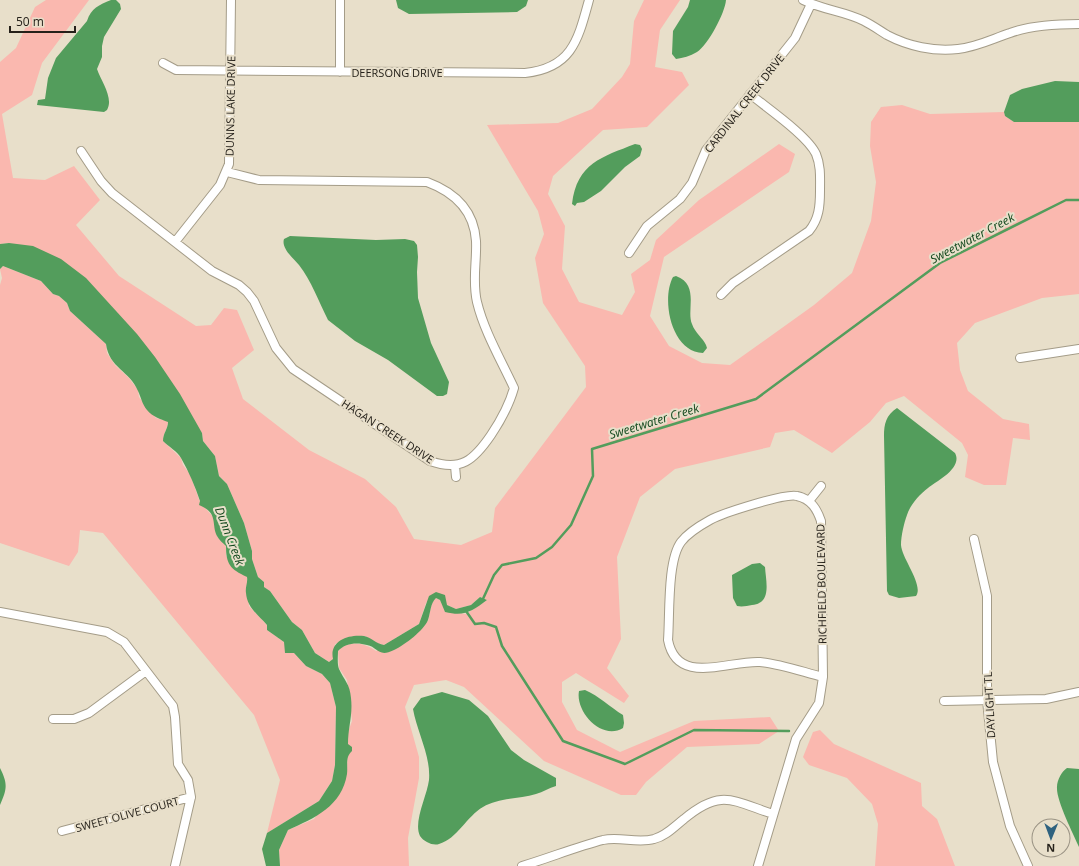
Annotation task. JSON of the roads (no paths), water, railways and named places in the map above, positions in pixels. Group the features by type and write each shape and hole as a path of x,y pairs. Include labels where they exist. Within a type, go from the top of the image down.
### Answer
{"street":[{"name":"DUNNS LAKE DRIVE","path":"175,242 220,184 227,172 230,152 231,0"},
{"path":"340,0 340,72"},
{"name":"DEERSONG DRIVE","path":"163,63 176,70 538,72 551,67 562,60 572,50 579,35 588,0"},
{"path":"803,0 864,21 901,41 937,49 957,49 976,46 1010,33 1042,25 1079,24"},
{"name":"CARDINAL CREEK DRIVE","path":"629,253 647,226 680,198 692,183 706,150 794,38 811,4"},
{"path":"721,295 733,283 809,231 815,224 819,212 820,167 816,154 809,143 750,94"},
{"name":"HAGAN CREEK DRIVE","path":"80,151 112,193 212,271 239,285 247,292 254,301 276,348 294,368 430,461 442,465 455,466"},
{"path":"227,172 259,180 427,182 444,188 458,199 468,212 474,227 476,241 474,283 476,301 482,319 514,388 504,416 479,453 468,461 455,466 456,476"},
{"path":"1020,358 1079,349"},
{"path":"821,486 809,501 797,495 785,496 723,514 709,520 682,541 672,562 668,640 670,651 679,662 690,667 701,669 761,662 823,676"},
{"name":"RICHFIELD BOULEVARD","path":"758,866 796,739 819,702 822,692 821,521 816,508 809,501"},
{"name":"DAYLIGHT TL","path":"974,539 987,596 987,700 993,762 1010,826 1028,866"},
{"path":"0,612 107,632 124,642 173,706 178,764 188,780 191,797 175,866"},
{"path":"53,719 74,719 89,713 146,671"},
{"path":"944,701 1046,699 1079,692"},
{"name":"SWEET OLIVE COURT","path":"62,831 191,797"},
{"path":"522,866 604,840 642,842 656,839 666,834 700,806 713,800 728,799 773,814"}],"water":[{"path":"111,0 116,0 120,4 121,9 104,37 102,57 97,69 108,95 109,105 107,110 104,112 37,105 38,100 45,99 48,78 56,58 87,21 93,10 99,5"},
{"path":"396,0 528,0 526,6 517,12 409,14 398,8"},
{"path":"690,0 726,0 723,13 706,43 692,55 676,59 672,54 673,31 688,7"},
{"path":"1055,81 1079,82 1079,122 1014,122 1005,116 1004,112 1010,95 1022,89"},
{"path":"635,144 640,145 642,149 640,156 625,167 601,191 584,202 577,203 575,206 572,204 579,179 585,170 602,158"},
{"path":"290,236 376,240 405,239 414,241 417,245 418,257 418,298 431,343 449,382 447,394 437,396 388,360 355,341 328,320 307,277 284,246 284,239"},
{"name":"Dunn Creek","path":"9,243 33,246 61,259 86,278 137,334 155,357 180,394 202,433 203,441 215,456 219,476 227,484 244,523 252,551 252,559 258,577 264,582 264,587 270,591 292,622 302,630 315,653 329,662 333,659 334,648 337,643 352,636 364,636 384,645 419,624 429,596 436,592 445,595 447,605 456,609 471,605 480,597 487,600 468,612 458,614 445,612 440,600 436,598 432,605 428,620 423,628 409,641 398,648 385,653 371,646 355,643 344,646 338,651 338,667 349,689 351,704 348,744 352,747 352,751 348,756 347,774 339,795 326,810 308,821 288,830 279,850 280,866 266,866 262,849 267,833 319,801 332,781 335,765 336,707 330,683 322,674 306,666 294,653 285,653 284,642 267,630 267,625 251,607 246,593 247,577 233,568 228,562 226,546 215,532 212,515 205,508 199,505 200,501 192,479 180,456 163,441 168,422 159,419 147,410 134,384 111,359 106,344 70,311 67,303 59,296 53,294 41,281 3,266 0,269 0,244"},
{"path":"676,276 688,285 691,298 692,324 707,348 703,353 692,350 683,344 676,334 672,323 668,298 673,277"},
{"path":"897,408 955,453 957,459 948,474 921,494 908,511 901,545 902,551 915,579 918,591 916,596 899,598 889,595 887,591 884,436 886,420"},
{"path":"760,563 765,567 767,585 763,600 758,603 737,606 733,598 732,575 752,564"},
{"path":"585,690 595,695 623,715 623,728 615,731 607,731 599,728 592,722 581,707 579,699 579,691"},
{"path":"442,692 469,700 488,716 511,750 524,760 556,778 556,786 536,794 502,800 489,804 477,811 451,837 439,844 434,844 424,840 420,836 418,830 419,816 428,786 429,771 426,753 413,709 421,698"},
{"path":"0,768 6,786 0,805"},
{"path":"1067,768 1079,769 1079,847 1071,829 1071,818 1066,818 1057,793 1057,784 1063,771"}],"waterway":[{"name":"Sweetwater Creek","path":"482,601 494,575 502,565 536,558 552,547 571,525 593,476 592,449 756,399 940,263 1066,200 1079,200"},
{"path":"466,611 475,624 484,623 496,627 502,646 563,741 625,764 694,730 789,731"}]}
